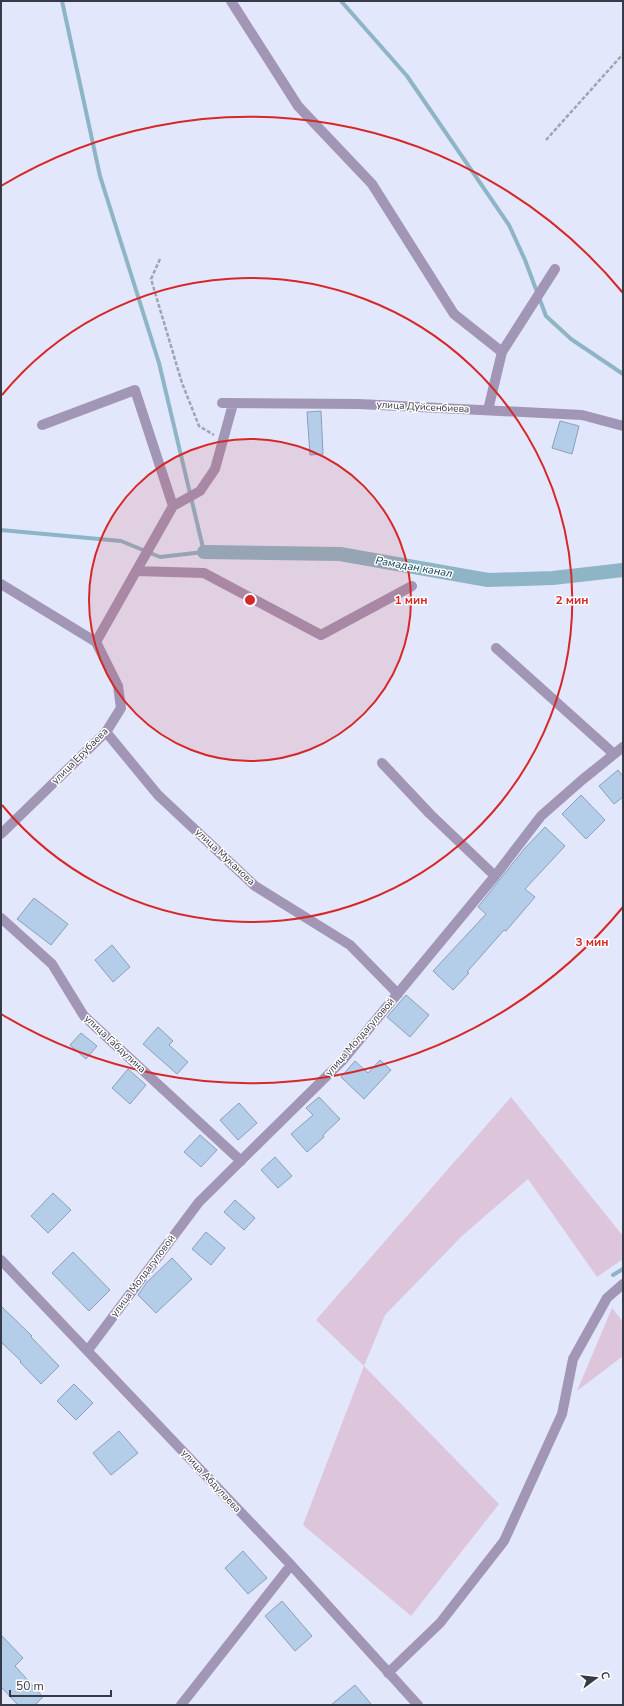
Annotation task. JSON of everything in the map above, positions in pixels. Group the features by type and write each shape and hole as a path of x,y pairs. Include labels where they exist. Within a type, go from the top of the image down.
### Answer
{"street":[{"path":"232,1 298,106 372,184 454,314 502,352"},
{"path":"488,410 502,352 555,269"},
{"path":"42,425 135,390 173,506"},
{"name":"улица Дуйсенбиева","path":"222,403 359,404 582,415 623,426"},
{"path":"1,584 96,642 173,506 200,491 215,469 233,404"},
{"path":"136,571 204,573 321,635 412,586"},
{"name":"улица Ерубаева","path":"1,834 106,732 121,708 118,686 96,642"},
{"path":"496,648 614,754"},
{"name":"улица Муканова","path":"106,732 158,795 255,886 350,945 398,994"},
{"name":"улица Молдагуловой","path":"88,1350 199,1202 342,1061 495,876 541,816 623,747"},
{"path":"382,763 430,814 495,876"},
{"name":"улица Габдулина","path":"1,918 52,964 84,1016 240,1161"},
{"name":"улица Абдулаева","path":"1,1260 291,1565 418,1705"},
{"path":"388,1672 440,1623 504,1541 562,1414 573,1359 607,1298 623,1284"},
{"path":"181,1705 291,1565"}],"path":[{"path":"546,140 623,54"},
{"path":"160,259 151,279 182,383 199,426 223,441"}],"shaded area":[{"path":"511,1097 623,1236 623,1259 597,1277 528,1179 462,1236 385,1315 364,1366 316,1320"},
{"path":"612,1308 623,1322 623,1356 577,1391"},
{"path":"364,1366 499,1504 411,1616 303,1525"}],"building":[{"path":"321,411 323,454 310,455 307,412"},
{"path":"560,421 579,426 572,454 552,448"},
{"path":"618,770 623,776 623,797 614,804 599,786"},
{"path":"581,795 605,820 586,839 562,814"},
{"path":"545,827 565,846 525,889 535,897 506,931 504,930 453,990 433,971 486,914 478,907 525,848"},
{"path":"34,898 68,924 51,945 17,919"},
{"path":"112,945 130,967 113,982 95,960"},
{"path":"406,995 429,1015 410,1037 387,1017"},
{"path":"158,1027 173,1041 169,1045 188,1062 177,1074 143,1044"},
{"path":"81,1033 97,1046 86,1059 70,1045"},
{"path":"380,1060 391,1070 364,1099 341,1077 355,1061 368,1073"},
{"path":"128,1069 146,1085 130,1104 112,1088"},
{"path":"319,1097 340,1119 323,1135 324,1137 307,1152 291,1134 313,1115 306,1108"},
{"path":"239,1103 257,1123 238,1140 220,1120"},
{"path":"200,1135 217,1150 201,1167 184,1152"},
{"path":"275,1157 292,1176 278,1188 261,1170"},
{"path":"53,1193 71,1210 48,1233 31,1216"},
{"path":"235,1200 255,1218 244,1230 224,1212"},
{"path":"206,1232 225,1248 211,1265 192,1249"},
{"path":"73,1252 110,1290 89,1311 52,1273"},
{"path":"172,1258 192,1279 156,1313 138,1295 147,1282"},
{"path":"1,1306 32,1336 31,1337 59,1366 41,1384 20,1362 21,1361 1,1342"},
{"path":"74,1384 93,1403 76,1420 57,1401"},
{"path":"119,1431 138,1453 111,1475 93,1453"},
{"path":"243,1551 267,1578 248,1594 225,1568"},
{"path":"282,1601 312,1636 295,1651 265,1616"},
{"path":"1,1635 23,1658 15,1666 43,1697 35,1705 18,1705 1,1687"},
{"path":"355,1685 372,1705 331,1705"}],"waterway":[{"path":"1,530 121,541 160,557 204,552 159,363 100,176 62,1"},
{"path":"341,1 407,76 509,225 525,260 546,316 571,339 623,374"},
{"name":"Рамадан канал","path":"204,552 340,554 488,580 553,578 623,570"},
{"path":"613,1275 623,1269"}]}
